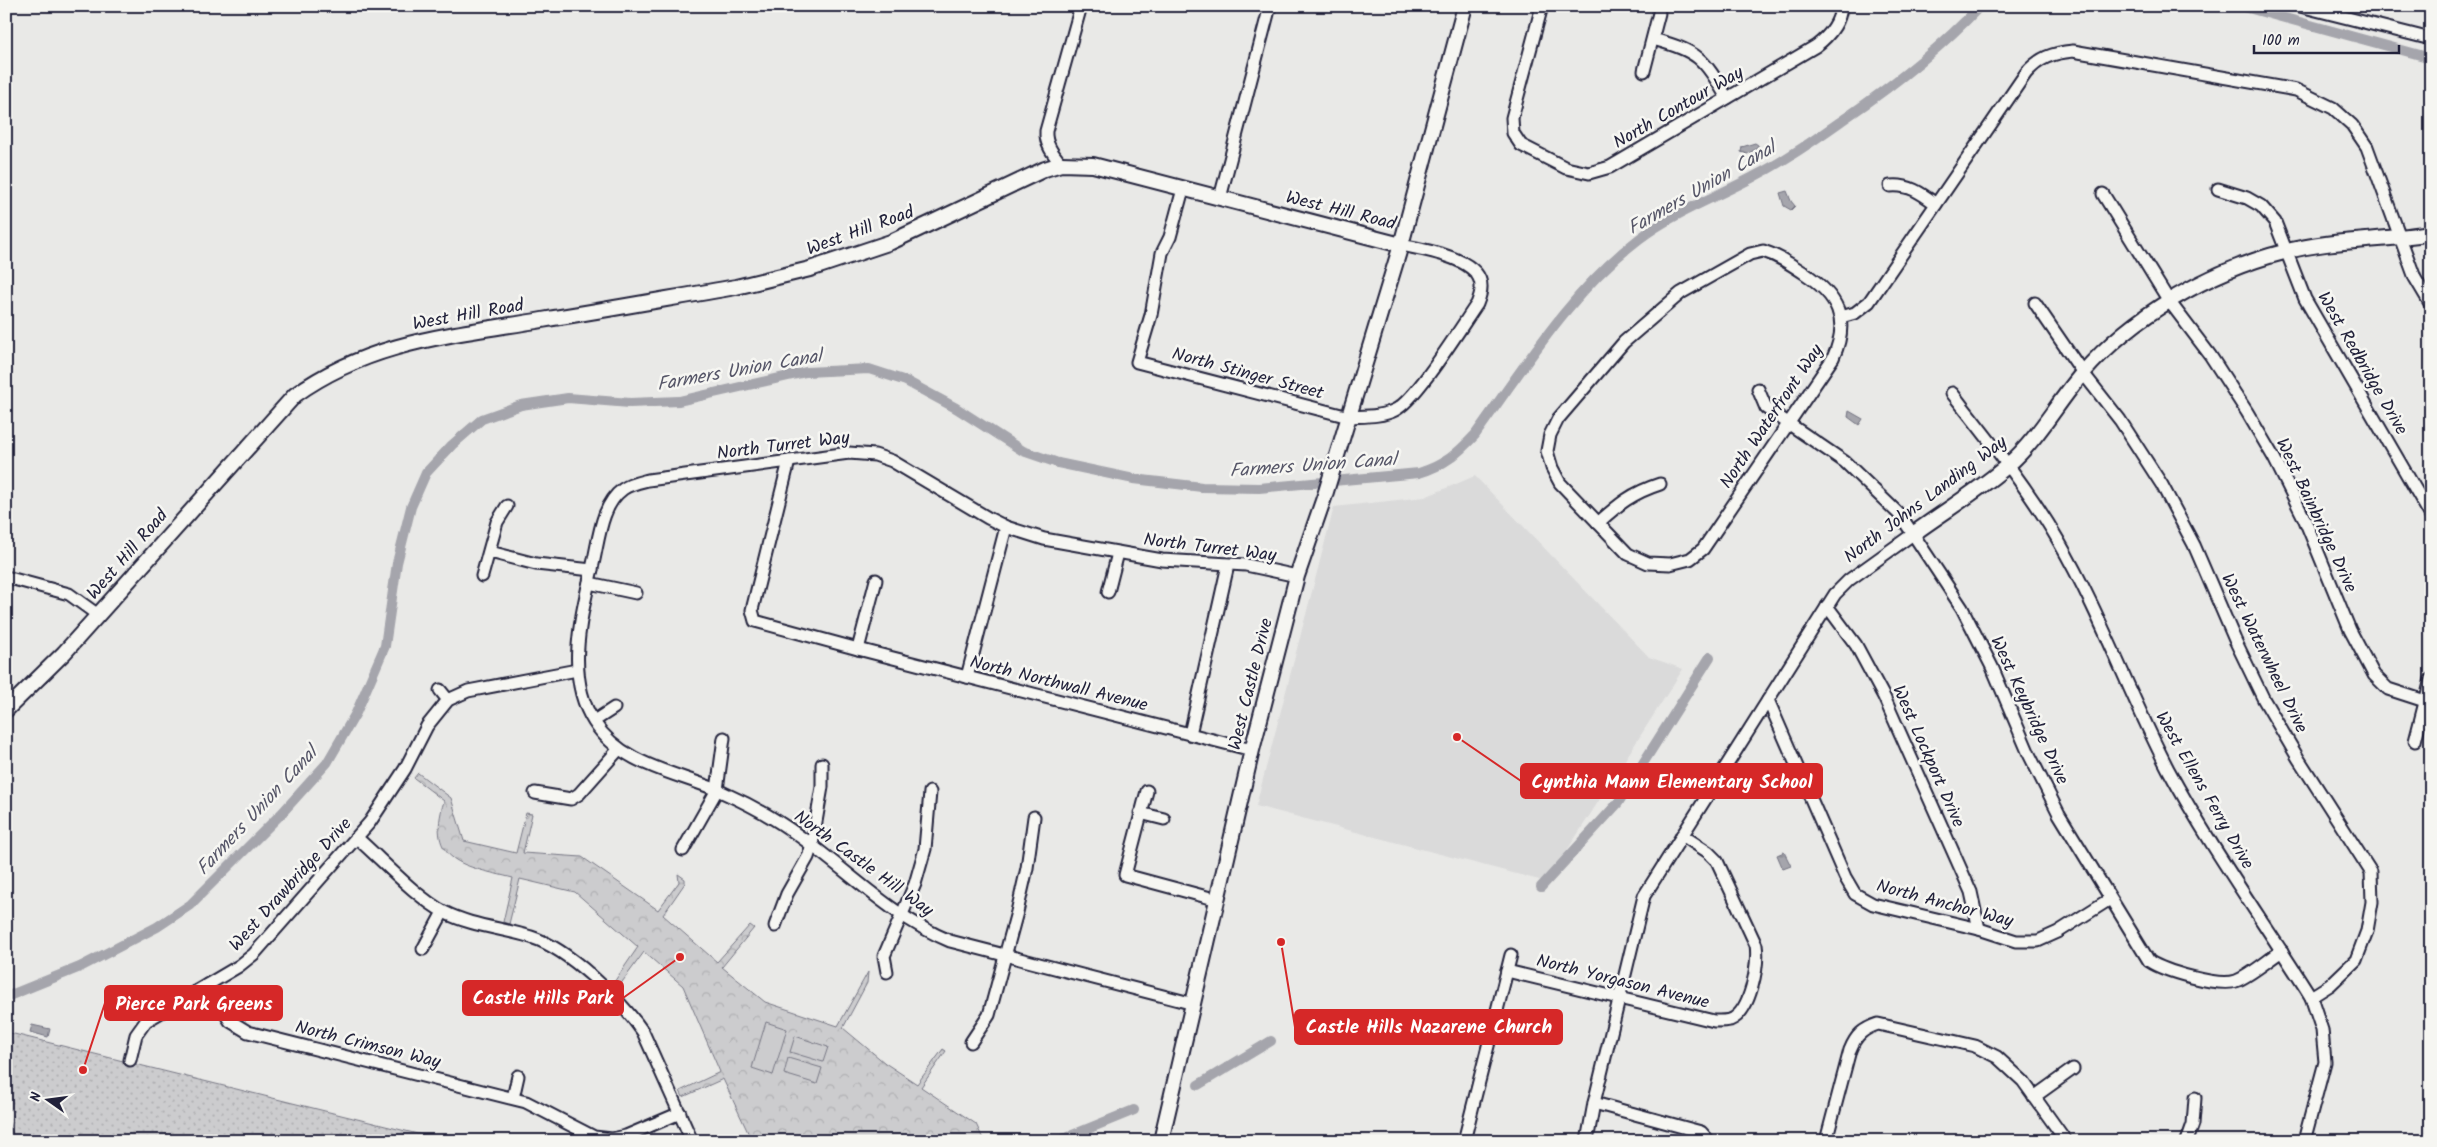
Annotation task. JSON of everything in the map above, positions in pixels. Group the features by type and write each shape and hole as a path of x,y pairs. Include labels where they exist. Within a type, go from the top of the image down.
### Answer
{"street":[{"path":"1060,164 1049,148 1045,138 1081,6"},
{"path":"1220,198 1270,6"},
{"name":"West Hill Road","path":"6,710 34,684 98,615 295,395 329,372 355,360 397,346 736,287 802,271 891,242 981,198 1060,164 1093,165 1401,245 1466,6"},
{"name":"North Contour Way","path":"1539,7 1512,118 1513,133 1521,145 1566,168 1589,173 1610,167 1825,39 1838,21 1841,6"},
{"path":"2300,6 2431,39"},
{"path":"1644,71 1659,13"},
{"path":"1652,40 1680,47 1700,58 1708,66 1727,98"},
{"path":"1660,484 1638,491 1598,523 1560,483 1552,468 1547,451 1550,435 1558,419 1624,342 1681,293 1750,254 1763,251 1779,256 1818,283 1830,295 1841,317 1855,313 1869,302 2026,73 2036,62 2050,55 2072,51 2296,90 2314,96 2333,108 2352,124 2367,147 2415,278 2431,305"},
{"path":"1890,186 1901,184 1913,188 1936,204"},
{"name":"North Stinger Street","path":"1183,189 1170,237 1162,253 1151,315 1138,362 1349,417 1378,416 1395,410 1410,398 1478,304 1482,287 1476,271 1461,261 1401,245"},
{"name":"West Redbridge Drive","path":"2218,189 2247,198 2261,206 2274,222 2284,251 2306,299 2431,516"},
{"name":"West Bainbridge Drive","path":"2103,194 2169,301 2215,363 2274,458 2304,518 2350,630 2374,675 2388,689 2425,701"},
{"name":"North Johns Landing Way","path":"1588,1141 1594,1103 1644,896 1827,606 1849,580 2008,465 2039,432 2058,404 2084,373 2133,326 2169,301 2224,272 2284,251 2431,233"},
{"name":"West Castle Drive","path":"1161,1141 1252,750 1297,576 1331,476 1401,245"},
{"name":"West Waterwheel Drive","path":"2035,303 2084,373 2120,420 2162,485 2194,545 2235,640 2264,700 2298,758 2371,872 2371,912 2367,931 2356,960 2330,985 2312,997"},
{"name":"North Waterfront Way","path":"1598,523 1628,554 1648,563 1670,564 1690,559 1704,549 1833,358 1840,339 1841,317"},
{"name":"West Keybridge Drive","path":"1758,389 1766,408 1845,462 1900,516 1913,534 1962,608 1992,667 2029,754 2059,814 2148,961 2159,967 2214,981 2236,980 2282,950"},
{"name":"West Ellens Ferry Drive","path":"1952,393 2008,465 2058,539 2090,598 2139,712 2169,771 2312,997 2322,1030 2325,1062 2304,1141"},
{"name":"North Turret Way","path":"577,670 578,640 602,524 610,502 623,488 648,480 850,453 875,455 892,461 1006,527 1044,539 1162,560 1262,568 1297,576"},
{"name":"North Northwall Avenue","path":"790,461 752,610 755,621 858,650 1252,750"},
{"path":"482,576 497,522 507,506"},
{"path":"967,677 1006,527"},
{"path":"490,552 536,564 592,570"},
{"name":"North Turret Way","path":"1108,592 1118,553"},
{"path":"1190,734 1228,565"},
{"path":"6,577 69,594 98,615"},
{"path":"858,650 876,580"},
{"path":"589,583 636,593"},
{"name":"West Lockport Drive","path":"1827,606 1856,644 1884,697 1971,892 1979,929"},
{"path":"440,690 448,700 468,692 577,670"},
{"name":"North Castle Hill Way","path":"577,670 583,697 594,721 619,749 648,766 718,790 772,818 812,845 901,916 926,931 950,940 1194,1004"},
{"path":"2415,741 2431,679"},
{"name":"West Drawbridge Drive","path":"130,1060 136,1035 146,1021 207,985 254,954 357,838 404,769 427,726 448,700"},
{"name":"North Anchor Way","path":"1768,700 1845,877 1855,894 1873,904 1979,929 2016,941 2038,940 2058,932 2110,899"},
{"path":"594,721 614,708"},
{"path":"683,850 718,790 724,738"},
{"path":"535,793 571,798 578,794 619,749"},
{"path":"775,926 787,894 808,857 812,845 822,786 822,764"},
{"path":"1147,791 1125,875 1218,900"},
{"path":"887,972 884,956 915,884 925,849 930,792"},
{"path":"1140,814 1164,820"},
{"path":"971,1042 989,1016 1027,868 1034,817"},
{"name":"North Yorgason Avenue","path":"1507,971 1714,1021 1731,1020 1744,1010 1758,959 1756,945 1717,861 1708,852 1682,835"},
{"path":"357,838 427,900 444,912 466,921 532,937 566,956 611,994 632,1016 652,1050 692,1141"},
{"path":"423,949 444,912"},
{"path":"1464,1141 1511,955"},
{"name":"North Crimson Way","path":"207,985 230,1021 248,1032 513,1098 542,1109 594,1138 612,1139 626,1136 680,1113"},
{"path":"1826,1141 1850,1050 1856,1036 1866,1028 1878,1024 1975,1046 1997,1057 2023,1081 2066,1141"},
{"path":"2034,1097 2073,1069"},
{"path":"513,1098 518,1076"},
{"path":"2187,1141 2193,1124 2195,1098"},
{"path":"1594,1103 1701,1132 1709,1141"}],"shaded area":[{"path":"1475,476 1649,657 1683,669 1547,882 1256,806 1334,507 1425,497"}],"green space":[{"path":"418,773 451,798 464,841 516,853 526,813 532,814 523,853 582,857 658,910 679,882 678,874 685,879 685,883 663,915 717,962 750,925 754,928 722,967 765,1002 838,1026 868,972 867,983 843,1028 885,1063 917,1084 943,1049 946,1051 921,1087 976,1124 984,1141 752,1141 723,1079 683,1097 680,1091 720,1072 683,986 644,952 617,989 612,985 638,947 575,892 520,879 509,924 503,922 513,878 479,870 453,858 445,849 440,838 440,822 444,801 414,778"},
{"path":"766,1022 787,1029 773,1075 752,1068"},
{"path":"6,1032 446,1141 7,1141 14,1111 6,1108"},
{"path":"795,1036 828,1047 823,1062 790,1052"},
{"path":"788,1058 822,1068 817,1084 784,1074"}],"water":[{"path":"1755,143 1758,145 1758,148 1747,154 1741,152 1742,147"},
{"path":"1787,191 1795,206 1791,210 1784,206 1780,193"},
{"path":"1849,411 1863,419 1859,425 1848,417"},
{"path":"1784,852 1791,866 1783,869 1777,855"},
{"path":"32,1025 50,1029 48,1037 30,1032"}],"waterway":[{"name":"Farmers Union Canal","path":"6,997 80,967 157,927 190,905 282,813 327,763 356,713 385,646 397,563 411,507 426,473 452,445 482,419 521,405 568,398 630,403 679,401 806,372 869,369 906,381 956,408 1023,451 1058,463 1134,479 1202,487 1259,488 1419,473 1450,458 1475,435 1531,356 1570,306 1614,260 1639,239 1652,229 1681,213 1741,184 1813,140 1882,92 1916,65 1949,37 1980,6"},
{"name":"Farmers Union Canal","path":"2241,6 2431,58"},
{"path":"1541,887 1618,803 1710,657"},
{"path":"1198,1085 1271,1041"},
{"path":"1058,1141 1134,1110"}],"place":[{"name":"Cynthia Mann Elementary School","path":"1457,737"},
{"name":"Castle Hills Nazarene Church","path":"1281,942"},
{"name":"Castle Hills Park","path":"680,957"},
{"name":"Pierce Park Greens","path":"83,1070"}]}
